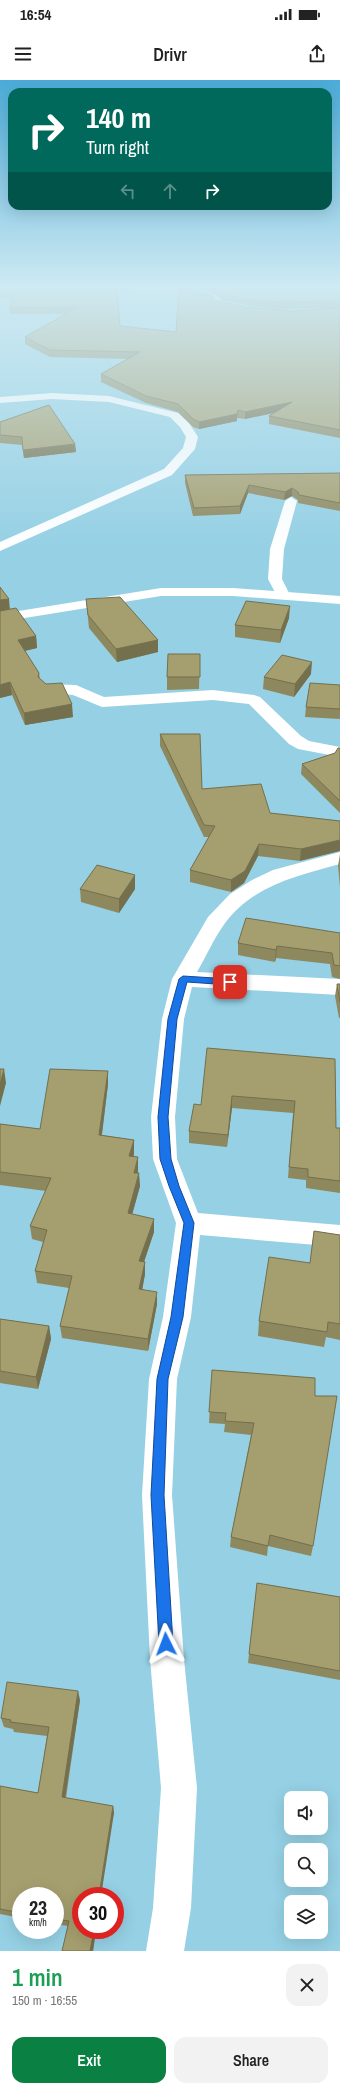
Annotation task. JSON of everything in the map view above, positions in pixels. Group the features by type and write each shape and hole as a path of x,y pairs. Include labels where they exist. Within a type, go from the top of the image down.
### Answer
{"street":[{"path":"0,400 52,396 109,399 174,415 184,425 192,437 189,449 168,472 0,547"},
{"path":"283,595 275,579 277,550 292,502"},
{"path":"0,618 161,592 233,592 340,600"},
{"path":"48,689 76,690 102,702 213,696 254,700 295,740 304,745 340,752"},
{"path":"165,1951 172,1908 179,1788 166,1659 157,1495 163,1379 177,1317 189,1223 174,1186 166,1159 163,1117 173,1019 183,979 215,922 237,899 259,884 280,874 340,858"},
{"path":"183,979 340,987"},
{"path":"189,1223 340,1236"}],"building":[{"path":"104,375 340,375 340,430 269,416 292,402 245,412 238,410 237,414 199,422 193,419 178,404 146,396"},
{"path":"49,405 75,444 23,450 22,437 0,435 0,422"},
{"path":"340,473 340,503 299,495 298,492 292,488 285,492 249,485 240,506 194,508 185,475"},
{"path":"0,587 9,599 0,600"},
{"path":"120,597 158,640 116,649 88,615 86,599"},
{"path":"246,601 290,606 281,630 235,625"},
{"path":"16,608 36,636 18,640 39,673 38,677 46,684 62,683 72,704 24,713 10,682 0,685 0,611"},
{"path":"168,654 200,654 200,677 167,677"},
{"path":"282,655 312,662 295,684 264,677"},
{"path":"310,683 340,685 340,709 306,707"},
{"path":"160,734 200,734 202,789 261,784 270,813 340,821 340,840 301,849 259,844 245,871 231,880 190,870 215,826 204,825"},
{"path":"338,748 340,748 340,801 302,764 335,753"},
{"path":"97,865 135,875 119,899 80,889"},
{"path":"246,918 340,933 340,966 334,965 332,953 277,946 276,950 238,943"},
{"path":"337,984 340,984 340,1002"},
{"path":"207,1048 335,1059 336,1128 340,1128 340,1181 308,1177 308,1169 289,1167 295,1101 232,1096 228,1135 189,1131 194,1104 201,1105"},
{"path":"0,1069 4,1069 0,1084"},
{"path":"50,1069 108,1071 99,1135 134,1140 129,1156 138,1157 134,1173 139,1173 128,1213 154,1219 139,1261 145,1262 139,1289 157,1292 148,1339 60,1326 72,1276 35,1271 47,1230 30,1226 51,1178 0,1172 0,1124 40,1129"},
{"path":"314,1231 340,1235 340,1324 328,1322 327,1332 259,1321 269,1257 310,1263"},
{"path":"0,1319 49,1326 36,1377 0,1371"},
{"path":"212,1370 315,1378 315,1396 337,1396 313,1546 270,1535 268,1546 231,1537 254,1423 225,1421 226,1413 209,1412"},
{"path":"257,1583 340,1597 340,1671 249,1654"},
{"path":"7,1682 78,1691 62,1797 113,1806 100,1887 72,1887 72,1939 92,1939 90,1951 62,1951 69,1921 64,1920 64,1887 12,1887 12,1911 0,1909 0,1786 38,1793 49,1727 10,1722 11,1720 1,1718"}],"route":[{"path":"166,1644 157,1495 163,1379 177,1317 189,1223 174,1186 166,1159 163,1117 173,1019 183,979 230,982"}]}
